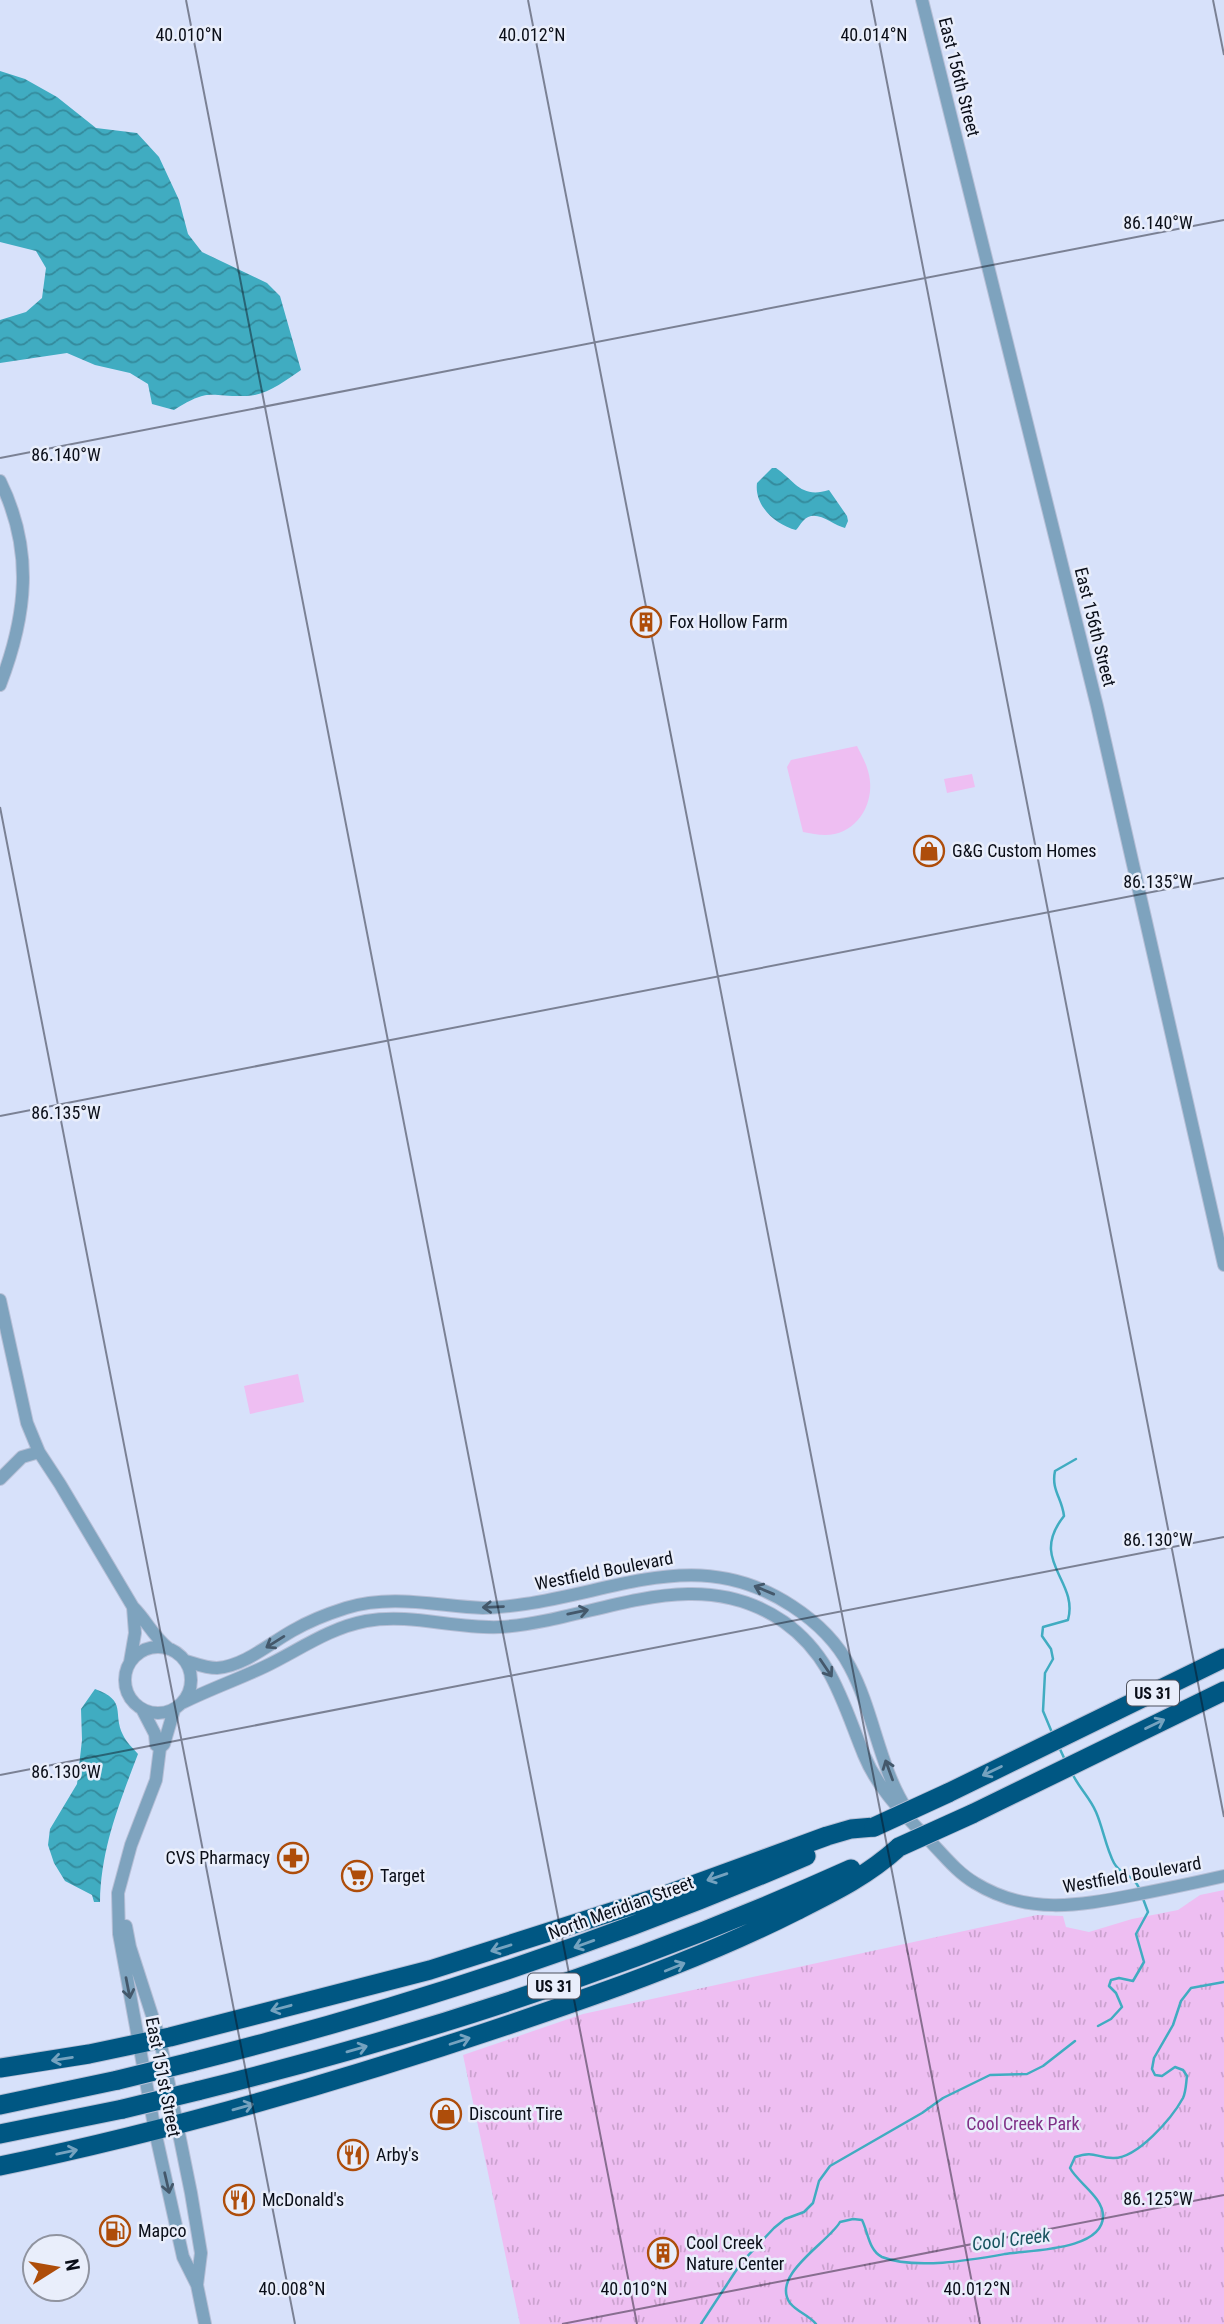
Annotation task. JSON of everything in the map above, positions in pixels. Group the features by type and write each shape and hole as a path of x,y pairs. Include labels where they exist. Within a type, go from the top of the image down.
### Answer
{"highway":[{"name":"North Meridian Street","path":"0,2105 118,2080 338,2024 527,1965 737,1886 874,1827 1224,1658"},
{"name":"US 31","path":"0,2134 197,2091 397,2037 519,1998 709,1929 899,1847 1224,1690"},
{"path":"0,2069 160,2040 430,1970 671,1893 827,1836 851,1829 874,1827"},
{"path":"0,2166 177,2126 405,2060 660,1973 723,1947 860,1878 899,1847"}],"street":[{"name":"East 156th Street","path":"922,0 1097,706 1224,1265"},
{"path":"0,481 18,528 24,576 21,617 0,685"},
{"path":"0,1300 27,1423 38,1452 133,1607 144,1618 156,1638 186,1661 191,1683 189,1694 178,1706 152,1713 134,1703 125,1683 135,1633 133,1607"},
{"path":"0,1479 22,1457 38,1452"},
{"name":"Westfield Boulevard","path":"186,1661 212,1668 233,1665 316,1618 363,1604 429,1601 465,1606 505,1607 679,1574 708,1574 745,1582 776,1595 806,1615 830,1639 848,1664 860,1688 899,1794 912,1817 937,1848"},
{"name":"Westfield Boulevard","path":"178,1706 262,1668 317,1638 365,1621 411,1619 498,1627 669,1594 699,1592 762,1609 785,1623 809,1644 828,1669 843,1698 864,1756 878,1783 937,1848 973,1882 1000,1897 1021,1903 1078,1906 1224,1876"},
{"path":"130,1662 148,1648 169,1648"},
{"name":"East 151st Street","path":"178,1706 164,1744 160,1748 156,1780 131,1845 118,1893 119,1934 155,2131 183,2257 197,2285 205,2324"},
{"path":"142,1709 152,1727 156,1745 160,1748"},
{"name":"East 151st Street","path":"124,1873 128,1940 160,2040 201,2253 197,2285"}],"green space":[{"path":"857,746 870,782 870,794 862,814 855,823 837,833 822,835 803,832 787,767 791,760"},
{"path":"972,774 975,787 947,793 944,779"},
{"path":"298,1374 304,1402 250,1414 244,1386"},
{"name":"Cool Creek Park","path":"1224,1890 1224,2324 520,2324 463,2055 583,2014 1037,1915 1063,1916 1066,1927 1089,1932 1132,1919 1178,1910 1200,1895"}],"water":[{"path":"0,71 25,79 57,97 96,128 137,133 159,157 179,200 188,234 202,252 267,283 280,296 301,370 262,393 247,396 203,396 174,410 152,404 148,384 130,373 95,365 67,353 0,363 0,320 26,312 42,298 46,268 36,251 0,242"},
{"path":"772,468 776,468 805,490 829,490 847,516 845,528 818,516 808,517 796,530 774,519 763,507 757,491 757,483"},
{"path":"95,1689 112,1698 123,1735 138,1754 107,1845 100,1902 94,1902 92,1895 65,1881 54,1863 48,1845 50,1829 77,1784 82,1740 81,1709"}],"waterway":[{"path":"1053,1735 1043,1711 1045,1673 1053,1659 1051,1649 1042,1636 1043,1627 1068,1620 1070,1606 1052,1558 1054,1532 1064,1516 1054,1478 1055,1471 1076,1459"},
{"path":"1059,1747 1065,1760"},
{"path":"1073,1775 1096,1812 1114,1863 1140,1890"},
{"path":"1098,2026 1111,2019 1122,2007 1116,1993 1109,1986 1111,1980 1119,1978 1133,1981 1144,1962 1136,1934 1148,1912 1142,1896"},
{"name":"Cool Creek","path":"816,2324 790,2303 786,2292 788,2281 794,2270 840,2222 862,2220 878,2254 895,2261 910,2263 960,2261 1063,2247 1091,2236 1100,2228 1102,2209 1095,2196 1070,2168 1075,2157 1087,2154 1108,2158 1122,2157 1143,2145 1171,2116 1183,2098 1187,2076 1183,2070 1175,2067 1162,2076 1155,2075 1152,2069 1154,2058 1173,2025 1181,2001 1191,1988 1224,1982"},
{"path":"701,2324 741,2263 774,2228 785,2219 804,2212 813,2203 819,2181 830,2166 943,2098 990,2075 1027,2074 1043,2066 1075,2041"}],"place":[{"name":"Fox Hollow Farm","path":"646,622"},
{"name":"G&G Custom Homes","path":"929,851"},
{"name":"CVS Pharmacy","path":"293,1858"},
{"name":"Target","path":"357,1876"},
{"name":"Discount Tire","path":"446,2114"},
{"name":"Arby's","path":"353,2155"},
{"name":"McDonald's","path":"239,2200"},
{"name":"Mapco","path":"115,2231"},
{"name":"Cool Creek Nature Center","path":"663,2253"}]}
